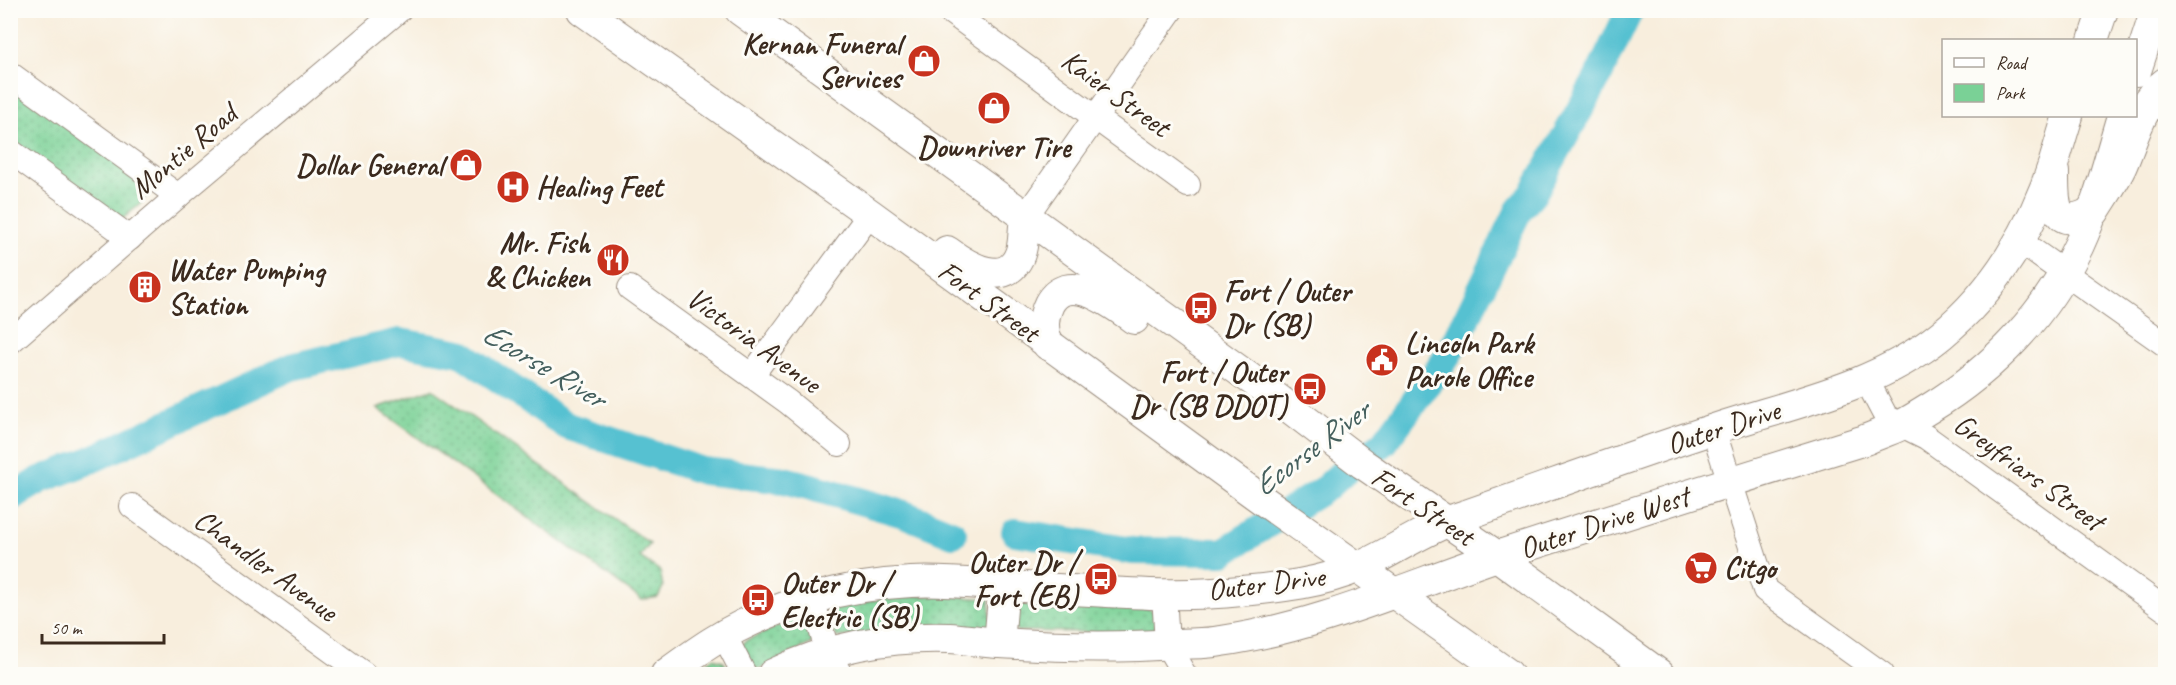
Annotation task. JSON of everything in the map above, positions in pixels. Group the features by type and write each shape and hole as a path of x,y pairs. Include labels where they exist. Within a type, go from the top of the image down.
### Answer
{"highway":[{"path":"2093,211 2119,168 2141,113 2155,92 2166,84"}],"main road":[{"name":"Fort Street","path":"582,10 870,214 1048,345 1508,675"},
{"name":"Fort Street","path":"740,10 1266,390 1344,451 1497,556 1659,675"},
{"path":"2093,39 2103,10"},
{"path":"2137,67 2150,19"},
{"path":"2068,117 2054,163 2056,211 2064,217 2073,219 2093,211"},
{"name":"Outer Drive West","path":"774,675 790,666 834,664 864,644 907,639 950,638 999,643 1093,647 1219,642 1281,630 1343,612 1497,556 1865,440 1900,426 1946,398 1993,361 2030,322 2065,272 2093,211 2122,117"},
{"path":"757,136 784,142 819,158 964,264 985,272 1001,273 1017,260 1022,245 1026,216"},
{"name":"Outer Drive","path":"666,675 724,635 764,616 812,598 861,587 908,582 954,581 1107,592 1235,592 1306,583 1359,567 1446,522 1713,429 1866,379 1894,366 1937,338 1959,319 1992,283 2042,194 2054,163"},
{"path":"1048,345 1043,322 1051,300 1058,293 1071,289 1084,291 1101,296 1236,391 1266,390"},
{"path":"999,643 1004,586"}],"street":[{"name":"Montie Road","path":"10,342 178,196 399,10"},
{"name":"Kaier Street","path":"948,10 1188,185"},
{"path":"1026,216 1172,10"},
{"path":"10,74 178,196"},
{"path":"10,151 130,238"},
{"path":"752,375 870,214"},
{"path":"2018,240 2166,345"},
{"name":"Victoria Avenue","path":"630,288 752,375 839,444"},
{"name":"Greyfriars Street","path":"1866,379 1886,417 1926,437 2166,610"},
{"path":"1713,429 1765,590 1882,675"},
{"name":"Chandler Avenue","path":"132,506 364,675"},
{"path":"1164,593 1167,645 1185,675"},
{"path":"812,598 834,664"},
{"path":"724,635 744,675"}],"green space":[{"path":"11,86 152,189 139,205 121,220 11,140"},
{"path":"432,389 650,544 640,557 660,571 663,587 658,597 642,600 377,408"},
{"path":"916,596 989,599 992,629 836,637 831,618 835,608 874,600"},
{"path":"1019,602 1148,608 1155,613 1155,633 1017,631 1015,621 1017,609"},
{"path":"797,618 805,619 812,643 760,669 753,666 742,645 747,640"},
{"path":"713,658 723,661 731,674 689,674"}],"waterway":[{"name":"Ecorse River","path":"1015,532 1133,551 1223,552 1326,488 1341,474 1384,443 1450,353 1519,210 1533,194 1597,79 1630,10"},
{"name":"Ecorse River","path":"10,498 40,480 86,462 291,367 400,342 461,353 567,426 703,471 784,480 812,487 904,514 953,534"}],"place":[{"name":"Kernan Funeral Services","path":"924,61"},
{"name":"Downriver Tire","path":"994,108"},
{"name":"Dollar General","path":"466,165"},
{"name":"Healing Feet","path":"513,187"},
{"name":"Mr. Fish & Chicken","path":"613,260"},
{"name":"Water Pumping Station","path":"145,287"},
{"name":"Fort / Outer Dr (SB)","path":"1201,308"},
{"name":"Lincoln Park Parole Office","path":"1382,360"},
{"name":"Fort / Outer Dr (SB DDOT)","path":"1310,389"},
{"name":"Citgo","path":"1701,568"},
{"name":"Outer Dr / Fort (EB)","path":"1101,579"},
{"name":"Outer Dr / Electric (SB)","path":"758,600"}]}
